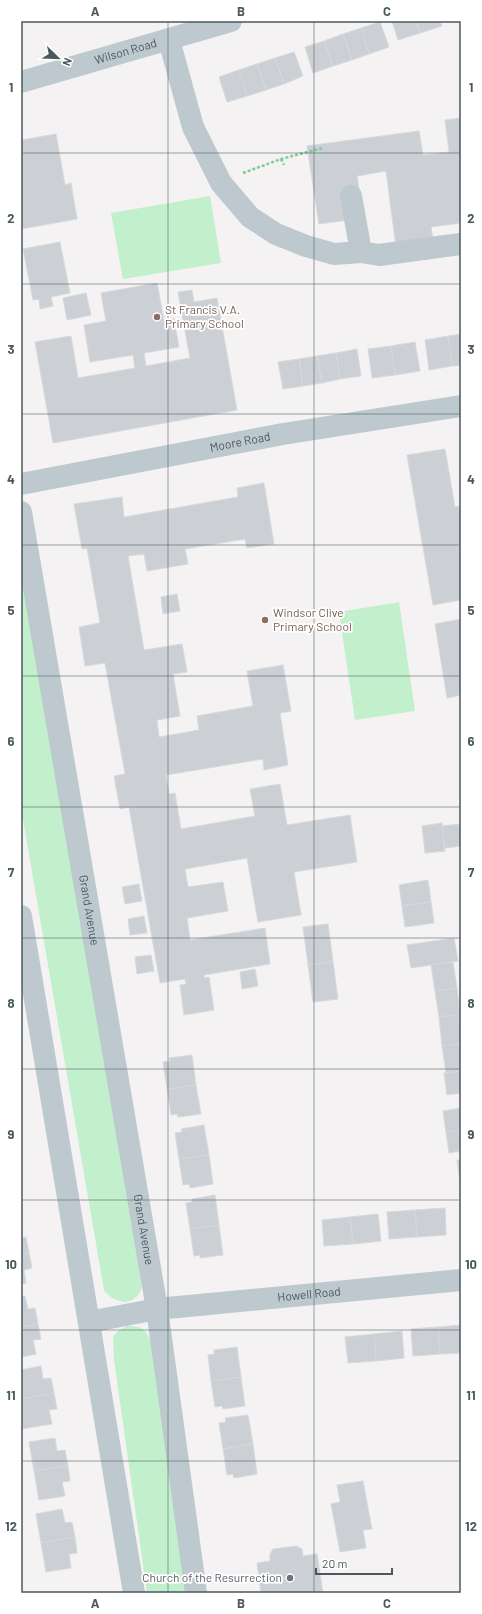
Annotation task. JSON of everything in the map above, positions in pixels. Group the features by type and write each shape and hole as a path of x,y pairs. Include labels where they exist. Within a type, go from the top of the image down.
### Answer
{"street":[{"name":"Wilson Road","path":"21,82 225,22"},
{"path":"168,40 193,127 220,183 250,216 276,234 306,246 334,254 361,252 379,255 460,244"},
{"path":"351,196 361,252"},
{"name":"Moore Road","path":"21,484 284,434 461,406"},
{"name":"Grand Avenue","path":"21,512 157,1309 196,1593"},
{"path":"21,916 134,1593"},
{"name":"Howell Road","path":"157,1309 461,1280"},
{"path":"88,1322 157,1309"}],"path":[{"path":"220,183 281,159 323,148"},
{"path":"281,159 284,165"}],"green space":[{"path":"210,196 221,263 123,279 111,213"},
{"path":"21,574 143,1280 141,1290 137,1296 123,1302 112,1298 104,1290 21,808"},
{"path":"399,602 415,711 355,720 339,612"},
{"path":"127,1326 133,1326 144,1330 152,1346 186,1593 147,1593 114,1360 113,1337 118,1331"}],"building":[{"path":"392,21 416,21 420,33 398,40"},
{"path":"416,21 440,21 442,26 420,33"},
{"path":"380,22 389,47 369,54 361,28"},
{"path":"361,28 369,54 352,60 343,34"},
{"path":"343,34 352,60 333,66 324,41"},
{"path":"324,41 333,66 313,73 305,47"},
{"path":"294,52 303,76 284,84 275,58"},
{"path":"275,58 284,84 266,90 257,64"},
{"path":"257,64 266,90 247,96 239,70"},
{"path":"239,70 247,96 227,102 219,77"},
{"path":"461,118 461,223 431,227 433,241 396,247 386,171 357,176 364,218 319,224 307,146 419,131 423,155 449,152 445,120"},
{"path":"56,134 65,185 71,183 77,219 21,229 21,140"},
{"path":"60,242 70,293 51,297 53,306 40,309 39,299 33,300 23,249"},
{"path":"157,283 164,320 174,319 179,347 144,353 146,366 190,358 178,292 192,290 194,302 217,298 237,410 53,443 35,342 71,336 78,378 135,368 133,355 90,362 84,325 106,321 101,293"},
{"path":"86,293 91,315 67,320 63,298"},
{"path":"461,334 461,365 452,366 448,336"},
{"path":"448,336 452,366 429,370 425,340"},
{"path":"415,342 420,371 395,375 391,346"},
{"path":"391,346 395,375 372,378 368,349"},
{"path":"357,349 361,376 340,379 336,353"},
{"path":"336,353 340,379 322,383 317,356"},
{"path":"317,356 322,383 303,386 299,359"},
{"path":"299,359 303,386 283,389 278,362"},
{"path":"445,449 455,507 461,506 461,545 459,545 461,555 461,600 433,605 407,455"},
{"path":"264,483 274,544 247,548 245,539 185,549 188,564 147,571 144,554 128,556 144,650 182,644 187,672 173,674 180,716 157,720 159,737 199,730 197,716 253,706 247,671 283,665 291,711 280,713 288,765 264,770 263,759 166,775 169,794 175,793 181,829 255,816 250,789 280,784 287,825 350,815 357,862 294,872 301,915 258,922 247,858 185,869 188,887 223,882 228,911 187,918 190,940 265,928 270,964 204,975 205,978 209,977 214,1010 184,1015 180,985 186,984 185,979 160,983 129,807 120,809 114,776 125,774 105,663 85,666 79,627 100,623 87,548 82,549 74,504 122,497 124,517 238,497 237,488"},
{"path":"177,594 180,611 163,614 161,597"},
{"path":"461,619 461,695 447,698 435,624"},
{"path":"442,823 445,851 425,853 422,826"},
{"path":"461,824 461,846 445,848 442,826"},
{"path":"428,880 431,902 402,906 399,885"},
{"path":"139,884 142,901 125,904 122,887"},
{"path":"431,902 434,923 405,927 402,906"},
{"path":"144,916 147,933 130,935 128,919"},
{"path":"328,924 333,962 308,965 303,927"},
{"path":"454,938 458,961 411,968 407,945"},
{"path":"151,955 154,971 137,974 135,957"},
{"path":"333,962 338,999 313,1002 308,965"},
{"path":"453,962 457,988 435,991 431,965"},
{"path":"255,969 258,986 242,989 240,972"},
{"path":"457,988 460,1014 439,1017 435,991"},
{"path":"460,1014 461,1044 442,1046 439,1017"},
{"path":"461,1044 461,1071 446,1073 442,1046"},
{"path":"192,1055 196,1085 167,1089 163,1062 170,1061 169,1058"},
{"path":"461,1071 461,1093 447,1095 444,1073"},
{"path":"196,1085 201,1114 178,1117 177,1114 171,1115 167,1089"},
{"path":"461,1108 461,1130 446,1132 443,1111"},
{"path":"204,1125 209,1155 179,1159 175,1133 182,1132 181,1129"},
{"path":"461,1130 461,1151 449,1153 446,1132"},
{"path":"209,1155 213,1184 190,1188 189,1184 183,1185 179,1159"},
{"path":"457,1160 461,1160 460,1182"},
{"path":"215,1195 219,1225 190,1229 186,1203 192,1202 192,1199"},
{"path":"445,1208 446,1235 417,1237 415,1210"},
{"path":"415,1210 417,1237 389,1239 387,1212"},
{"path":"378,1214 381,1241 353,1244 350,1217"},
{"path":"350,1217 353,1244 324,1246 322,1220"},
{"path":"219,1225 223,1255 200,1258 200,1255 194,1256 190,1229"},
{"path":"26,1237 29,1253 21,1254 21,1238"},
{"path":"29,1253 32,1268 24,1270 26,1283 21,1284 21,1254"},
{"path":"25,1296 28,1309 35,1308 38,1324 21,1327 21,1297"},
{"path":"38,1324 41,1339 33,1340 36,1354 21,1357 21,1327"},
{"path":"461,1325 461,1353 440,1354 438,1327"},
{"path":"438,1327 440,1354 413,1356 411,1329"},
{"path":"402,1331 404,1358 376,1361 374,1334"},
{"path":"374,1334 376,1361 348,1363 345,1337"},
{"path":"237,1347 241,1377 211,1381 208,1355 214,1354 214,1350"},
{"path":"41,1366 43,1379 51,1378 54,1393 21,1399 21,1370"},
{"path":"241,1377 245,1406 223,1409 222,1406 215,1407 211,1381"},
{"path":"54,1393 57,1409 49,1410 52,1424 21,1429 21,1399"},
{"path":"248,1415 253,1444 223,1449 219,1423 226,1422 225,1418"},
{"path":"55,1438 57,1451 65,1450 68,1466 34,1471 29,1442"},
{"path":"253,1444 257,1474 234,1478 233,1474 227,1475 223,1449"},
{"path":"68,1466 70,1481 62,1482 65,1496 39,1500 34,1471"},
{"path":"363,1481 372,1529 363,1530 366,1548 340,1552 331,1504 340,1502 337,1485"},
{"path":"62,1509 65,1523 72,1522 75,1537 41,1543 36,1514"},
{"path":"75,1537 77,1553 69,1554 71,1568 46,1572 41,1543"},
{"name":"Church of the Resurrection","path":"296,1546 302,1549 303,1556 317,1554 323,1593 261,1593 257,1563 270,1561 270,1554 273,1549"}],"place":[{"name":"St Francis V.A. Primary School","path":"157,317"},
{"name":"Windsor Clive Primary School","path":"265,620"},
{"name":"Church of the Resurrection","path":"290,1578"}]}
